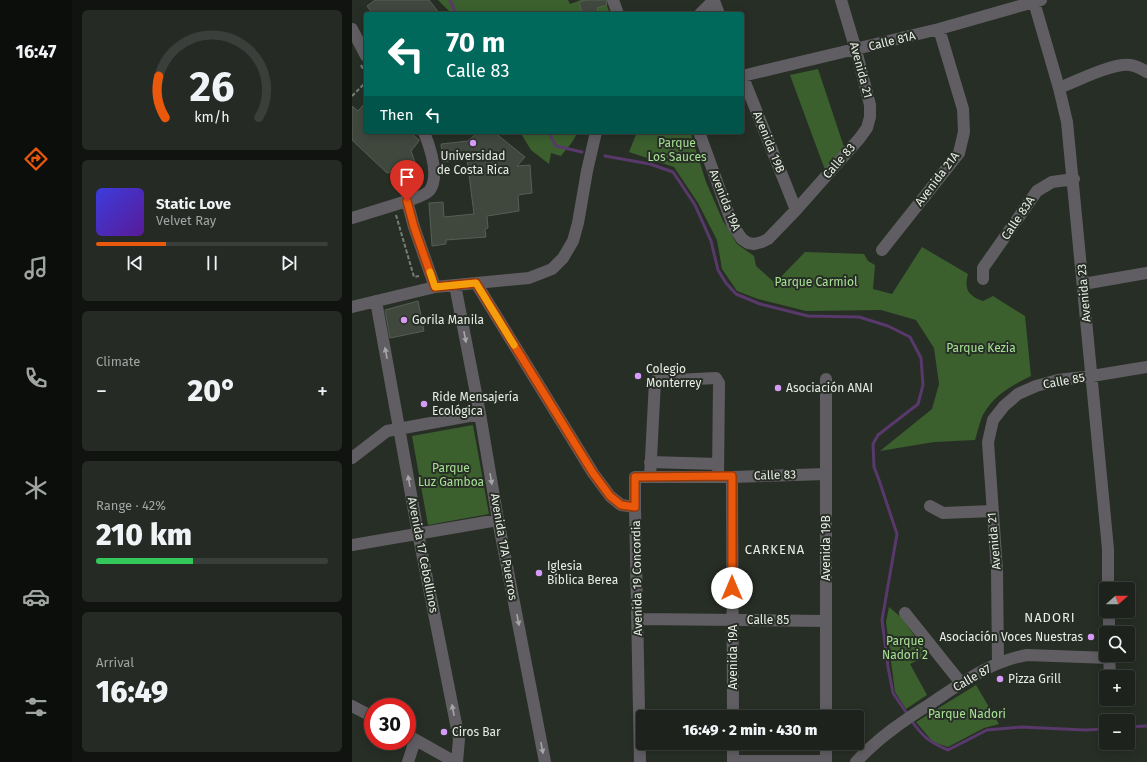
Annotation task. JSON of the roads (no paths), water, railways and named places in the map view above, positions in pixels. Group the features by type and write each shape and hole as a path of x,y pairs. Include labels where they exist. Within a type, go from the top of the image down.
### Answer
{"street":[{"path":"613,0 617,12"},
{"path":"702,12 714,0 718,12"},
{"name":"Avenida 21","path":"841,0 870,105 870,117 867,128 859,138"},
{"name":"Calle 81A","path":"744,76 939,29 1038,1"},
{"name":"Avenida 23","path":"1038,1 1067,122 1074,179 1108,549 1108,582"},
{"path":"352,29 364,52"},
{"name":"Avenida 21A","path":"882,250 960,153 964,132 963,109 939,29"},
{"path":"1059,88 1115,67 1129,65 1138,67 1147,72"},
{"name":"Avenida 19B","path":"744,81 796,210"},
{"path":"352,218 426,194 432,185 434,167 429,144 425,134"},
{"path":"352,308 435,287 529,278 552,269 563,258 573,241 596,134"},
{"name":"Avenida 19A","path":"700,134 733,226 742,239 748,243"},
{"name":"Calle 83","path":"748,243 754,244 768,239 796,210 859,138"},
{"name":"Calle 83A","path":"983,279 983,268 1037,191 1052,182 1074,179"},
{"path":"407,201 414,227 435,287"},
{"path":"1083,284 1147,273"},
{"name":"Avenida 19 Concordia","path":"476,283 593,473 615,501 621,505 635,507 640,762"},
{"name":"Avenida 17A Puerros","path":"455,285 480,414 498,520 545,762"},
{"name":"Avenida 17 Cebollinos","path":"376,301 418,533 459,739 456,762"},
{"name":"Calle 85","path":"993,420 1004,406 1018,394 1036,386 1058,380 1147,367"},
{"path":"650,476 655,381 716,378 719,383 718,476"},
{"name":"Avenida 19B","path":"826,379 826,710"},
{"path":"352,458 387,431 480,414"},
{"name":"Avenida 21","path":"993,420 988,442 997,570 998,663"},
{"path":"650,462 718,464"},
{"name":"Calle 83","path":"635,507 635,477 826,474"},
{"name":"Avenida 19A","path":"732,476 733,710"},
{"path":"930,506 943,513 992,512"},
{"path":"352,545 498,520"},
{"path":"905,612 961,683"},
{"name":"Calle 85","path":"638,619 826,621"},
{"name":"Calle 87","path":"856,762 868,748 895,726 961,683 998,663 1027,655 1099,657"},
{"path":"352,706 364,712"},
{"path":"416,740 456,762"},
{"path":"408,762 409,750"},
{"path":"733,750 733,762 826,761 826,750"}],"waterway":[{"path":"450,0 455,12"},
{"path":"549,134 556,146 582,152"},
{"path":"605,156 650,164 673,172 695,205 711,241 718,270 726,283 736,294 760,304 808,316 859,317 888,326 910,337 921,358 923,385 918,404 878,435 873,444 874,467 897,534 882,620 888,667 893,693 908,715"},
{"path":"911,720 919,731 927,738 948,750 987,730 1021,727 1099,729"},
{"path":"1135,727 1147,726"}],"place":[{"name":"Universidad de Costa Rica","path":"473,143"},
{"name":"Gorila Manila","path":"404,320"},
{"name":"Colegio Monterrey","path":"638,376"},
{"name":"Asociación ANAI","path":"778,388"},
{"name":"Ride Mensajería Ecológica","path":"424,404"},
{"name":"Iglesia Bíblica Berea","path":"539,573"},
{"name":"Asociación Voces Nuestras","path":"1091,637"},
{"name":"Pizza Grill","path":"1000,679"},
{"name":"Ciros Bar","path":"444,732"}],"district":[{"name":"CARKENA","path":"775,549"},
{"name":"NADORI","path":"1050,617"}],"park label":[{"name":"Parque Los Sauces","path":"677,150"},
{"name":"Parque Carmiol","path":"816,282"},
{"name":"Parque Kezia","path":"981,348"},
{"name":"Parque Luz Gamboa","path":"451,475"},
{"name":"Parque Nadori 2","path":"905,648"},
{"name":"Parque Nadori","path":"967,714"}]}
